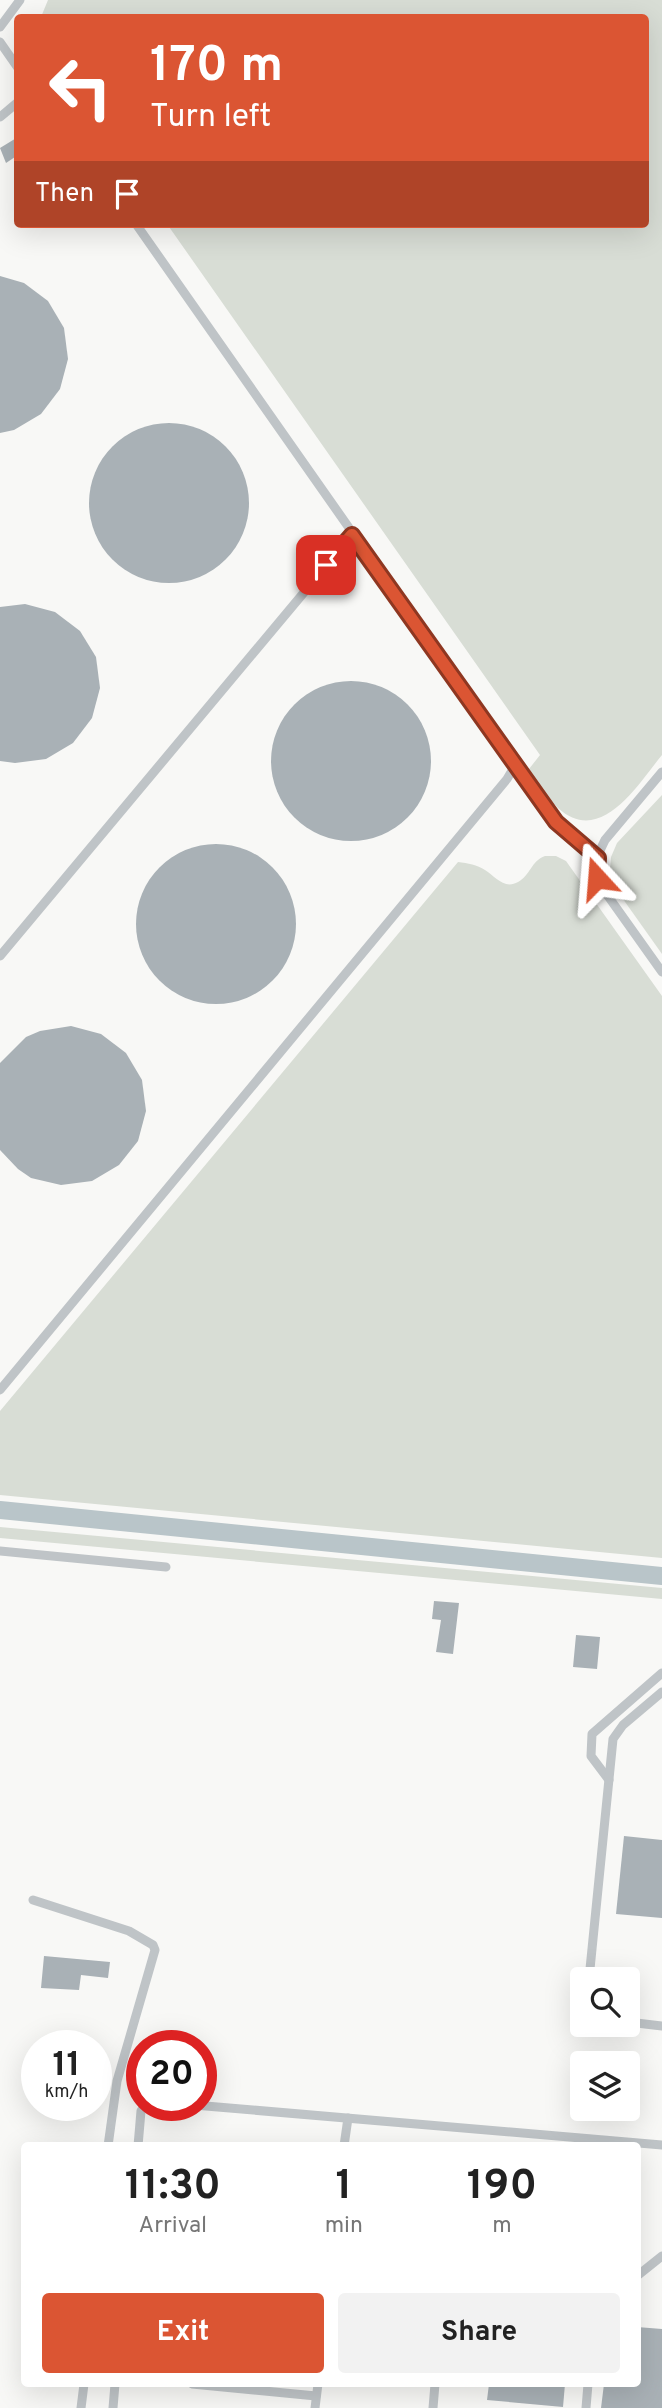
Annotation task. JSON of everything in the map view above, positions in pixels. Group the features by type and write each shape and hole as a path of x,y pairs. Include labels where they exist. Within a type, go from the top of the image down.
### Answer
{"lane":[{"path":"0,27 20,0"},
{"path":"0,42 14,62"},
{"path":"0,117 14,105"},
{"path":"139,228 556,822 598,858"},
{"path":"0,956 352,535"},
{"path":"0,1390 498,790 516,764"},
{"path":"662,772 612,831 598,858 598,882 662,972"},
{"path":"0,1551 166,1567"},
{"path":"610,1780 591,1756 592,1734 662,1673"},
{"path":"590,1967 613,1739 617,1732 662,1692"},
{"path":"33,1900 129,1931 153,1945 155,1950 117,2081 109,2142"},
{"path":"640,2023 662,2026"},
{"path":"217,2107 627,2142"},
{"path":"345,2142 348,2118"},
{"path":"138,2142 140,2121"},
{"path":"641,2143 662,2145"},
{"path":"641,2273 662,2256"},
{"path":"81,2408 83,2387"},
{"path":"113,2408 115,2387"},
{"path":"223,2387 316,2396"},
{"path":"315,2408 318,2387"},
{"path":"435,2387 433,2408 442,2408"},
{"path":"586,2408 588,2387"}],"shaded area":[{"path":"48,0 662,0 662,755 617,807 603,816 589,820 574,818 550,799 529,769 540,755 170,228 649,228 649,14 42,14"},
{"path":"662,795 662,954 613,885 610,871 611,857 617,843"},
{"path":"556,856 566,861 662,996 662,1558 0,1495 0,1411 458,862 479,867 504,883 513,884 522,879 540,858"},
{"path":"0,1527 662,1588 662,1599 0,1538"}],"building":[{"path":"14,139 14,158 6,163 0,148"},
{"path":"0,276 24,283 48,301 64,328 68,359 60,389 41,414 14,430 0,433"},
{"path":"169,423 199,430 225,447 242,473 249,503 242,533 225,559 199,576 169,583 139,576 113,559 96,533 89,503 96,473 113,447 139,430"},
{"path":"25,604 55,612 80,631 96,657 100,688 92,718 73,743 46,759 15,763 0,761 0,607"},
{"path":"351,681 381,688 407,705 424,731 431,761 424,791 407,817 381,834 351,841 321,834 295,817 278,791 271,761 278,731 295,705 321,688"},
{"path":"216,844 246,851 272,868 289,894 296,924 289,954 272,980 246,997 216,1004 186,997 160,980 143,954 136,924 143,894 160,868 186,851"},
{"path":"71,1026 101,1034 126,1053 142,1080 146,1111 138,1141 119,1165 92,1181 61,1185 31,1178 0,1150 0,1063 26,1037 40,1031"},
{"path":"434,1601 459,1603 453,1654 436,1652 441,1620 432,1619"},
{"path":"576,1635 600,1637 597,1669 573,1667"},
{"path":"624,1836 662,1840 662,1918 616,1914"},
{"path":"44,1956 110,1962 108,1978 81,1975 79,1990 41,1988"},
{"path":"641,2327 662,2329 662,2408 601,2408 604,2387 641,2387"},
{"path":"489,2387 565,2387 563,2407 487,2400"}],"waterway":[{"path":"0,1510 662,1576"}],"route":[{"path":"326,565 352,535 556,822 598,858 597,878"}]}
